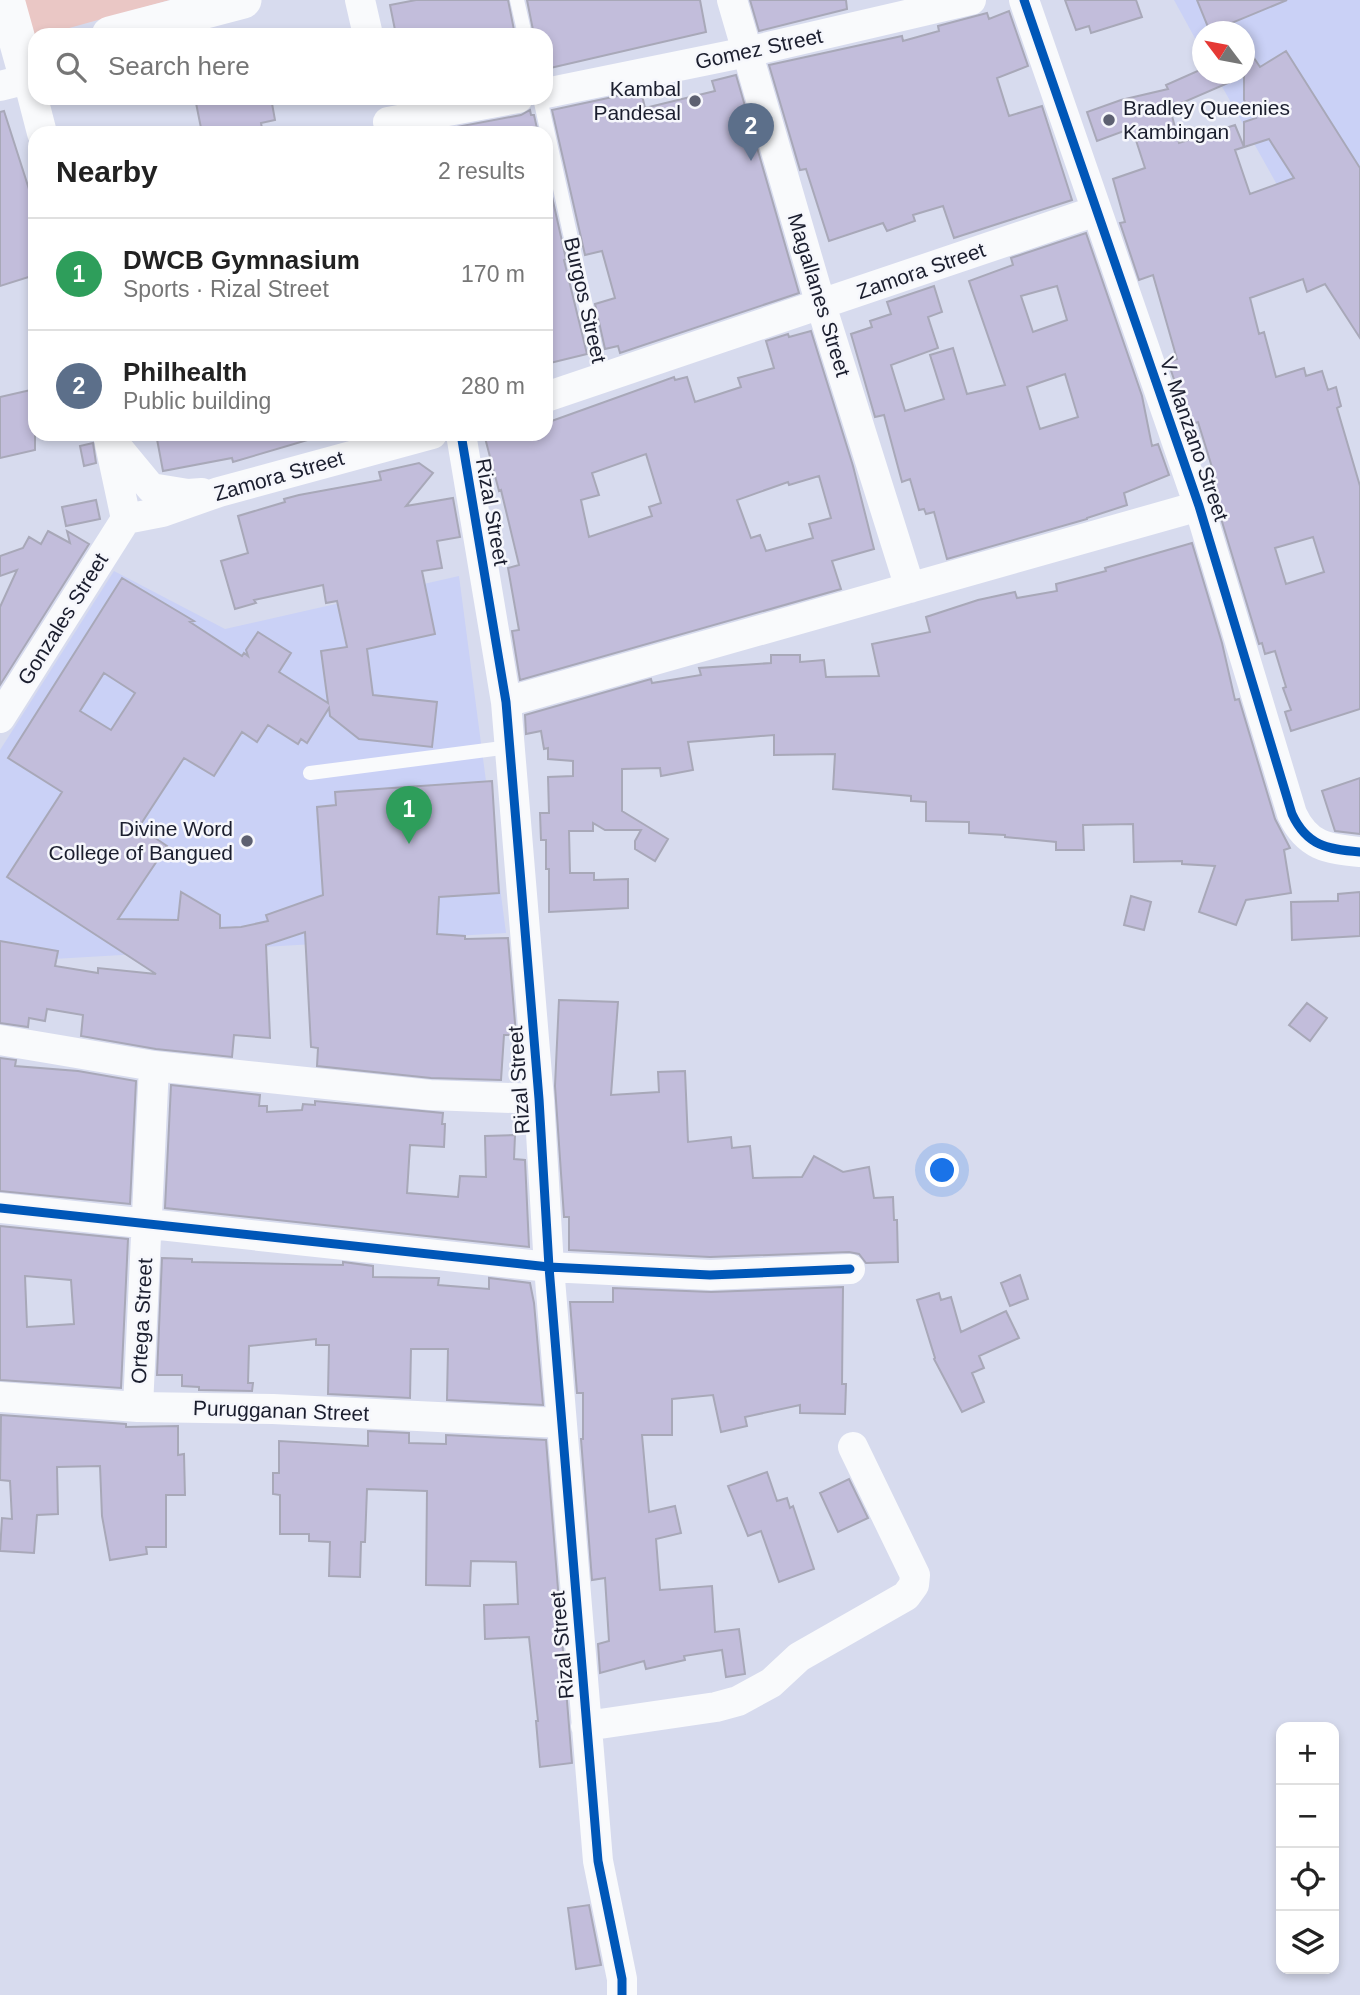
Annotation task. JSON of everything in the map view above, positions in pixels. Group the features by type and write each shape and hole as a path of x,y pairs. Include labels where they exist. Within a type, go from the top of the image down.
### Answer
{"street":[{"path":"6,0 28,91"},
{"path":"137,28 243,0"},
{"path":"360,0 366,28"},
{"name":"Magallanes Street","path":"733,0 821,305 910,588"},
{"name":"Gomez Street","path":"553,92 747,52 971,0"},
{"name":"V. Manzano Street","path":"1024,0 1199,506 1292,814 1302,833 1308,838 1338,850 1360,852"},
{"path":"33,105 40,126"},
{"path":"387,118 472,105"},
{"name":"Zamora Street","path":"553,395 1096,211"},
{"path":"109,441 126,519"},
{"path":"113,441 151,488 188,494 219,492"},
{"name":"Zamora Street","path":"126,519 162,512 219,492 406,441"},
{"name":"Rizal Street","path":"462,441 506,702 539,1099 561,1423 598,1861 622,1979 622,1995"},
{"path":"506,702 1199,506"},
{"name":"Gonzales Street","path":"0,718 126,519"},
{"path":"0,1040 154,1066 430,1095 539,1099"},
{"name":"Ortega Street","path":"138,1408 154,1066"},
{"path":"0,1208 549,1267 710,1275 850,1269"},
{"name":"Purugganan Street","path":"0,1397 138,1408 272,1409 561,1423"},
{"path":"586,1726 716,1707 738,1701 771,1683 799,1657 906,1597 914,1585 915,1575 853,1447"}],"lane":[{"path":"517,0 524,28"},
{"name":"Burgos Street","path":"542,105 546,126"},
{"name":"Burgos Street","path":"553,157 602,378"},
{"path":"310,773 510,747"}],"shaded area":[{"path":"18,0 170,0 69,28 31,28"},
{"path":"1174,0 1360,0 1360,333 1221,84 1255,84 1255,21 1192,21 1192,33"},
{"name":"Divine Word College of Bangued","path":"114,571 225,629 459,576 506,933 53,959 0,953 0,750"}],"building":[{"path":"416,0 508,0 514,28 395,28 390,5"},
{"path":"527,0 700,0 706,32 553,67 553,28 533,28"},
{"path":"750,0 846,0 847,9 759,31"},
{"path":"1065,0 1136,0 1142,17 1091,33 1089,26 1076,30"},
{"path":"1197,0 1287,0 1236,21 1206,21"},
{"path":"1009,11 1028,66 997,78 1009,116 1042,106 1072,200 954,238 943,206 913,215 915,221 887,231 883,223 829,241 806,169 800,170 769,65 902,36 903,41 939,31 938,26 987,13 989,19"},
{"path":"1286,51 1360,168 1360,338 1325,284 1307,292 1303,279 1250,298 1259,334 1264,332 1276,377 1304,368 1306,376 1322,371 1328,390 1336,387 1341,406 1337,408 1360,486 1360,709 1291,731 1285,712 1291,710 1275,651 1265,654 1262,643 1259,644 1210,482 1216,480 1198,422 1190,425 1168,362 1177,359 1153,275 1139,280 1120,223 1125,222 1113,179 1145,168 1132,128 1097,141 1087,112 1121,100 1168,89 1166,85 1192,73 1192,84 1226,84 1170,108 1179,143 1235,125 1244,147 1244,122 1256,118 1244,100 1244,84 1255,84 1255,60 1260,67","holes":["1269,139 1294,178 1250,194 1235,150","1313,537 1324,572 1286,584 1275,548"]},
{"path":"736,75 799,293 620,353 618,346 605,349 595,304 615,298 602,251 585,255 552,110 641,91 645,108 715,91 712,81"},
{"path":"196,105 272,105 275,120 261,123 262,126 201,126"},
{"path":"530,110 536,126 462,126 521,115"},
{"path":"4,111 28,186 28,277 0,286 0,112"},
{"path":"553,201 566,259 564,260 587,354 553,362"},
{"path":"1086,233 1142,396 1152,446 1158,444 1169,475 1124,493 1127,505 947,559 934,512 926,514 924,509 919,510 910,479 902,482 884,415 875,417 851,334 872,327 870,321 891,314 887,302 934,286 942,312 928,317 938,348 891,365 905,411 944,399 930,355 953,348 967,394 1005,385 969,281 1013,265 1011,258","holes":["1057,286 1067,320 1033,332 1021,296","1065,374 1078,417 1040,429 1027,387"]},
{"path":"811,331 853,466 874,549 832,561 841,589 520,680 512,631 519,630 508,568 519,565 486,441 553,441 553,420 674,377 675,380 687,377 695,402 741,387 738,378 774,368 766,341 788,334 789,337","holes":["646,454 661,503 649,507 652,516 589,537 581,500 599,495 592,473","819,476 831,518 809,524 813,538 766,551 760,535 751,538 737,500 788,482 789,485"]},
{"path":"28,391 28,441 35,441 35,450 0,458 0,397"},
{"path":"157,441 304,441 233,462 232,458 163,471"},
{"path":"93,443 96,463 84,466 80,446"},
{"path":"419,463 433,473 406,506 453,498 460,537 437,541 442,568 422,571 435,634 367,649 373,695 437,702 432,747 359,739 330,716 329,708 307,743 301,739 298,744 268,725 257,742 242,732 214,776 184,758 139,827 167,846 118,919 178,920 181,892 220,915 220,928 268,921 266,915 323,895 317,807 336,805 335,792 492,781 499,893 439,897 437,934 465,936 465,939 508,938 516,1035 504,1035 501,1080 431,1078 317,1066 318,1048 311,1047 305,932 266,945 270,1038 234,1035 232,1057 156,1049 81,1036 83,1015 47,1009 45,1021 29,1018 28,1027 0,1023 0,941 58,951 55,966 98,973 98,968 156,974 7,877 62,792 8,758 122,578 194,621 190,622 242,656 244,653 248,656 246,650 258,632 291,653 279,672 328,703 321,651 347,647 337,601 326,603 323,585 254,600 256,603 235,609 221,561 248,553 238,516 299,495 381,480 379,472","holes":["104,673 135,693 111,730 80,711"]},
{"path":"96,500 100,519 66,526 62,507"},
{"path":"48,531 70,543 67,531 89,544 0,685 0,607 17,570 0,576 0,556 23,548 29,537 41,544"},
{"path":"1192,543 1222,643 1235,700 1239,699 1275,819 1290,848 1284,850 1291,893 1246,900 1236,925 1199,912 1215,866 1182,864 1182,861 1134,862 1133,824 1083,825 1084,850 1056,850 1056,842 969,833 969,822 926,821 926,802 911,801 911,796 833,789 835,754 774,755 774,735 688,742 693,770 661,776 660,768 622,769 622,811 668,839 655,861 635,849 635,841 641,830 605,830 593,823 593,831 569,831 570,873 594,873 594,880 628,879 628,908 549,912 549,869 546,869 546,840 541,840 540,813 549,813 548,777 573,776 573,761 548,759 548,748 544,749 541,731 526,734 525,715 651,679 652,683 701,675 699,668 771,663 771,655 800,655 800,662 824,660 826,677 879,676 872,644 930,632 926,617 978,600 1015,592 1017,598 1057,591 1056,584"},
{"path":"1360,778 1360,834 1335,831 1322,791"},
{"path":"1360,892 1360,936 1292,940 1291,902 1338,901 1338,894"},
{"path":"1131,896 1151,902 1144,930 1124,925"},
{"path":"559,1000 618,1002 611,1095 659,1092 658,1072 685,1071 688,1142 731,1137 732,1148 750,1146 753,1178 802,1177 814,1156 843,1172 869,1167 874,1198 893,1197 894,1220 897,1220 898,1262 866,1263 859,1254 849,1252 710,1257 569,1250 569,1217 564,1217 555,1086"},
{"path":"1307,1003 1327,1018 1310,1041 1289,1025"},
{"path":"0,1058 16,1060 15,1066 78,1071 136,1081 130,1204 0,1191"},
{"path":"171,1085 260,1095 259,1106 267,1106 267,1112 302,1110 303,1104 315,1105 315,1101 443,1113 444,1147 410,1145 407,1193 458,1197 460,1176 486,1177 485,1136 515,1135 514,1159 525,1160 529,1247 165,1208"},
{"path":"0,1226 128,1239 121,1388 0,1380","holes":["25,1276 71,1280 74,1324 27,1327"]},
{"path":"162,1258 192,1259 192,1262 343,1265 343,1262 373,1266 373,1277 439,1278 438,1285 489,1289 489,1278 530,1283 543,1405 447,1400 448,1349 411,1349 410,1398 328,1394 329,1345 316,1345 316,1339 249,1346 248,1383 253,1383 252,1391 199,1390 199,1387 182,1386 182,1375 157,1375"},
{"path":"1020,1275 1028,1299 1010,1306 1001,1283"},
{"path":"843,1287 842,1384 846,1384 845,1414 800,1413 800,1405 745,1417 747,1426 721,1432 713,1395 672,1399 672,1435 642,1435 649,1512 675,1506 681,1533 656,1539 660,1590 712,1586 715,1632 739,1629 745,1674 726,1677 722,1650 684,1656 685,1660 646,1669 644,1661 600,1673 598,1644 609,1641 605,1578 592,1580 581,1439 583,1393 577,1393 570,1302 613,1302 613,1288 711,1292"},
{"path":"939,1293 941,1300 951,1297 961,1332 1006,1311 1019,1338 979,1356 984,1368 972,1373 984,1402 962,1412 934,1359 917,1300"},
{"path":"1,1415 126,1424 126,1427 178,1426 178,1455 184,1454 185,1495 166,1495 166,1547 146,1547 147,1554 110,1560 102,1516 100,1466 57,1467 58,1514 37,1515 34,1553 0,1551 2,1518 12,1519 10,1481 0,1480"},
{"path":"368,1431 409,1433 409,1443 446,1444 446,1435 546,1440 572,1763 540,1767 529,1637 485,1639 484,1605 518,1604 516,1562 471,1561 470,1586 426,1585 427,1491 367,1489 365,1542 361,1542 360,1577 329,1576 330,1542 309,1541 309,1534 280,1534 280,1495 273,1494 273,1473 279,1473 279,1441 368,1446"},
{"path":"767,1472 777,1501 787,1498 790,1508 793,1506 814,1569 779,1582 761,1531 748,1536 728,1486"},
{"path":"849,1479 868,1518 838,1532 820,1493"},
{"path":"589,1905 601,1965 576,1969 568,1908"}],"cycle path":[{"path":"1024,0 1199,506 1292,814 1304,833 1319,844 1360,852"},
{"path":"462,441 506,702 598,1861 622,1979 622,1995"},
{"path":"0,1208 549,1267 710,1275 850,1269"}],"place":[{"name":"Kambal Pandesal","path":"695,101"},
{"name":"Bradley Queenies Kambingan","path":"1109,120"},
{"name":"Philhealth","path":"751,161"},
{"name":"Divine Word College of Bangued","path":"247,841"},
{"name":"DWCB Gymnasium","path":"409,844"}]}
